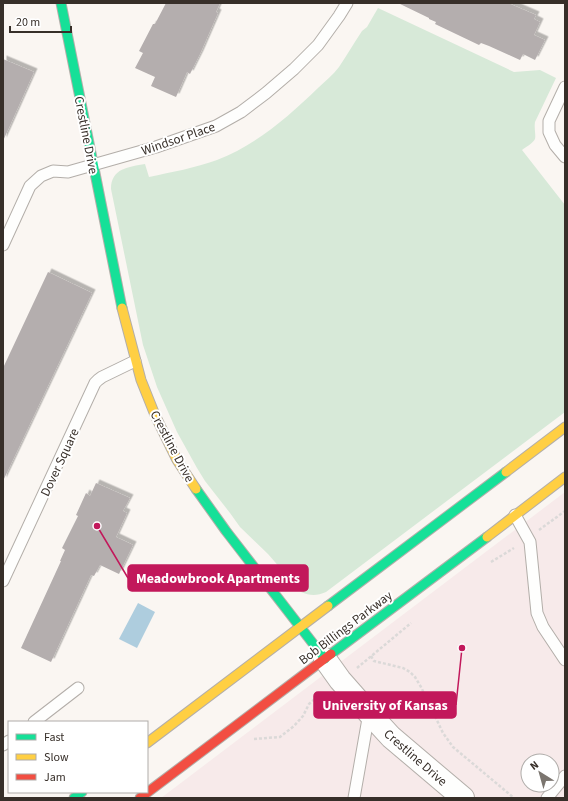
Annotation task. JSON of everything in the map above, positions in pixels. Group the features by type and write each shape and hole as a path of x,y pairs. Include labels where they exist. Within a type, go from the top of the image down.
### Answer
{"main road":[{"name":"Crestline Drive","path":"61,3 124,314 141,380 155,414 178,460 197,490 325,659"},
{"name":"Bob Billings Parkway","path":"148,742 565,427"},
{"name":"Bob Billings Parkway","path":"148,792 565,477"}],"street":[{"name":"Crestline Drive","path":"325,659 340,680 391,737 463,798"}],"lane":[{"name":"Windsor Place","path":"3,245 30,186 41,176 52,171 68,172 163,145 216,126 241,112 294,69 318,45 347,3"},
{"path":"565,87 549,121 549,132 555,145 565,157"},
{"name":"Dover Square","path":"3,582 95,383 102,377 135,361"},
{"path":"515,515 530,542 538,612 543,627 564,656"},
{"path":"35,721 78,688"},
{"path":"354,798 369,713"},
{"path":"547,798 565,776"}],"path":[{"path":"543,527 565,511"},
{"path":"371,656 374,661 403,668 410,672 421,687 443,733 451,744 514,798"},
{"path":"248,740 280,737 294,726 303,716 309,704 321,694"}],"shaded area":[{"path":"565,492 565,798 161,798"}],"green space":[{"path":"378,8 514,72 540,70 556,78 535,122 535,139 522,150 565,205 565,412 326,592 317,595 310,595 301,592 268,554 240,527 205,481 177,432 157,387 143,345 111,189 114,177 122,170 127,168 145,164 149,177 183,170 217,160 231,154 258,138 283,120 334,73 362,31 367,27"}],"water":[{"path":"138,603 155,612 137,648 119,639"}],"building":[{"path":"166,3 220,3 216,12 218,13 200,54 190,74 187,72 176,97 151,86 155,77 135,68 143,53 139,51"},
{"path":"398,3 508,3 536,15 534,19 540,22 534,35 545,40 535,60 523,54 520,60 481,43 479,45 435,24 436,22 429,18"},
{"path":"3,59 34,72 3,141"},
{"path":"48,272 92,293 3,481 3,368"},
{"path":"96,483 130,498 123,511 127,513 116,537 133,545 119,574 100,565 94,576 91,575 51,662 21,648 61,561 65,550 62,548 78,516 76,515 86,493 90,496"}],"traffic: fast":[{"path":"61,3 122,308"},
{"path":"328,606 506,472"},
{"path":"196,489 226,531 325,659"},
{"path":"331,654 487,537"},
{"path":"74,798 81,793"}],"traffic: slow":[{"path":"122,308 141,380 155,415 177,460 196,489"},
{"path":"506,472 565,427"},
{"path":"487,537 565,477"},
{"path":"148,742 328,606"}],"traffic: jam":[{"path":"148,792 331,654"},
{"path":"140,798 147,793"}],"place":[{"name":"Meadowbrook Apartments","path":"97,526"},
{"name":"University of Kansas","path":"462,648"}]}
